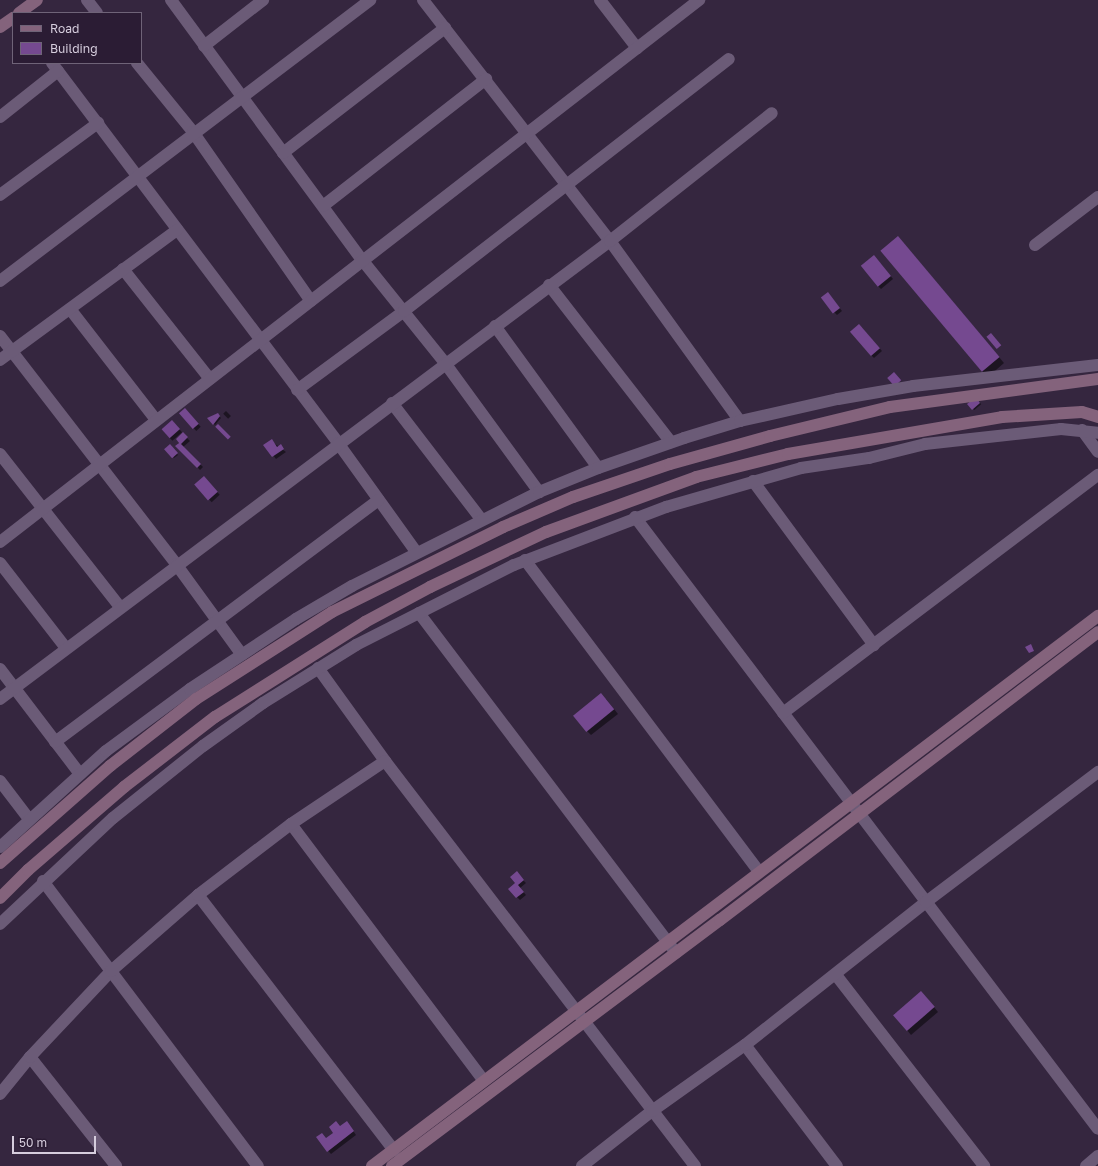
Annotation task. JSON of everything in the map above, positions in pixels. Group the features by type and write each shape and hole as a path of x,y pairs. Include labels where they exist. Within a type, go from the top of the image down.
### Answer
{"main road":[{"path":"20,12 37,0"},
{"path":"0,27 12,19"},
{"path":"0,863 110,766 196,699 332,612 504,527 573,497 670,464 770,436 890,407 1098,379"},
{"path":"0,898 28,870 124,787 215,718 365,622 430,587 546,532 696,478 778,456 983,420 1082,412 1098,417"},
{"path":"392,1166 580,1016 667,942 1098,616"},
{"path":"372,1166 484,1081 676,953 1098,632"}],"street":[{"path":"87,0 96,12"},
{"path":"171,0 363,261 445,363 539,492"},
{"path":"204,46 263,0"},
{"path":"0,281 138,176 193,132 242,98 370,0"},
{"path":"423,0 486,79 610,241 740,421"},
{"path":"600,0 637,48"},
{"path":"0,542 699,0"},
{"path":"283,153 445,28"},
{"path":"297,390 404,311 729,59"},
{"path":"138,64 193,132 311,301"},
{"path":"0,117 55,67 138,176 259,341 338,443 417,553"},
{"path":"323,206 486,79"},
{"path":"0,698 176,564 610,241 772,113"},
{"path":"0,195 98,123"},
{"path":"1035,245 1098,197"},
{"path":"0,360 177,230"},
{"path":"123,269 210,379"},
{"path":"549,285 671,442"},
{"path":"70,309 156,420"},
{"path":"495,326 598,468"},
{"path":"0,336 98,465 176,564 242,655"},
{"path":"0,847 80,774 153,716 242,655 345,589 481,519 539,492 598,468 671,442 740,421 838,399 913,386 1098,366"},
{"path":"392,403 481,519"},
{"path":"0,924 43,881 113,818 197,750 318,668 419,613 525,560 635,517 801,468 869,458 925,444 1062,429 1082,430 1097,434"},
{"path":"1082,430 1098,452"},
{"path":"0,454 120,607"},
{"path":"782,713 1098,475"},
{"path":"753,481 874,645"},
{"path":"55,742 379,500"},
{"path":"635,517 858,814 1098,1129"},
{"path":"525,560 759,872"},
{"path":"0,563 66,648"},
{"path":"419,613 676,953"},
{"path":"318,668 385,761 695,1166"},
{"path":"0,669 80,774"},
{"path":"0,1094 30,1057 112,971 198,895 290,824 385,761"},
{"path":"582,1166 652,1111 745,1045 836,976 926,902 1098,772"},
{"path":"0,781 29,819"},
{"path":"290,824 484,1081"},
{"path":"43,881 258,1166"},
{"path":"198,895 394,1150"},
{"path":"836,976 984,1166"},
{"path":"745,1045 837,1166"},
{"path":"30,1057 116,1166"},
{"path":"1086,1166 1098,1156"}],"building":[{"path":"898,236 1000,357 982,372 880,251"},
{"path":"874,255 891,276 878,287 861,266"},
{"path":"828,292 840,308 833,313 821,297"},
{"path":"859,324 880,348 871,356 850,332"},
{"path":"991,333 1001,345 997,349 986,337"},
{"path":"894,372 901,380 894,386 887,378"},
{"path":"976,397 980,403 972,410 967,404"},
{"path":"185,408 199,424 193,429 179,413"},
{"path":"218,413 220,416 213,425 207,418"},
{"path":"172,420 180,429 170,438 162,429"},
{"path":"218,424 231,437 228,440 215,427"},
{"path":"183,432 188,437 181,444 201,464 197,468 175,446 179,443 176,439"},
{"path":"272,439 277,447 281,444 284,449 272,457 263,445"},
{"path":"170,444 178,453 172,458 164,449"},
{"path":"204,476 218,492 208,500 194,485"},
{"path":"1031,644 1034,651 1029,653 1025,647"},
{"path":"601,693 614,709 586,732 573,716"},
{"path":"517,871 524,880 518,885 524,892 516,898 508,889 515,883 510,877"},
{"path":"921,991 935,1007 907,1031 893,1015"},
{"path":"336,1121 340,1126 347,1121 354,1131 327,1152 316,1137 322,1133 326,1138 333,1133 329,1127"}]}
